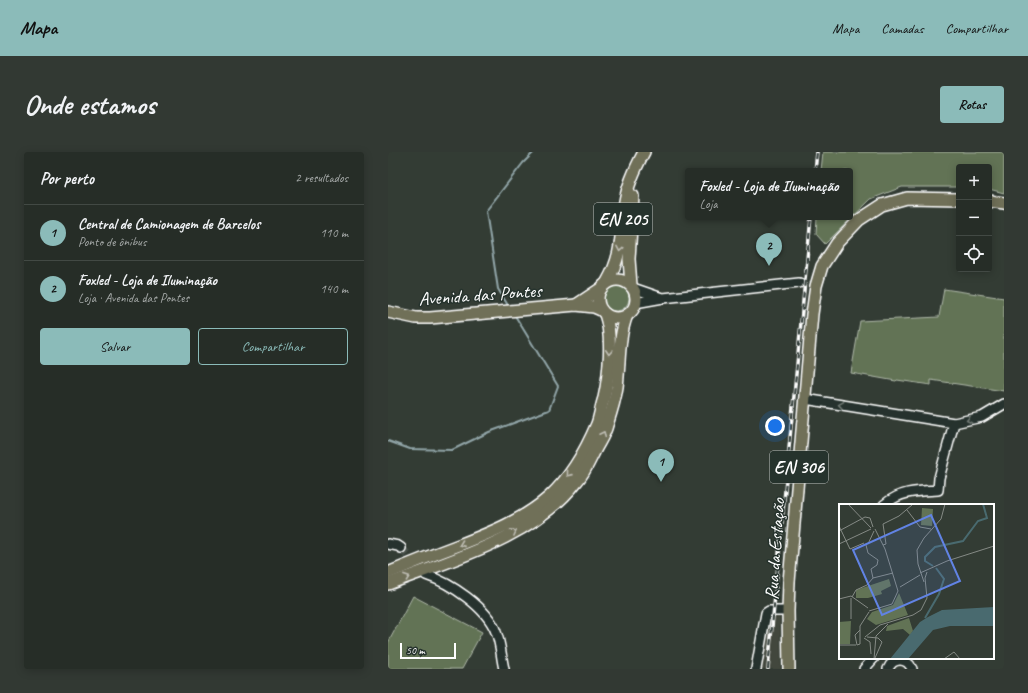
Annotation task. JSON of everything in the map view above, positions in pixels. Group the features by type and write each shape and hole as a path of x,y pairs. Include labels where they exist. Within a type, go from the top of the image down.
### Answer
{"main road":[{"name":"EN 205","path":"603,312 597,300 617,263 621,249 625,200 631,177 643,155"},
{"name":"EN 205","path":"636,303 636,298 632,287 629,259 632,200 643,155"},
{"name":"Rua da Estação","path":"789,669 788,582 812,314 816,286 822,266 837,243 859,220 882,205 907,198 956,199"},
{"path":"992,201 1004,203"},
{"path":"604,285 618,279 624,281 632,287"},
{"name":"Avenida das Pontes","path":"576,305 604,285"},
{"path":"388,584 500,540 539,518 563,498 578,481 607,427 617,388 623,324 627,315 634,308 636,303"},
{"name":"Avenida das Pontes","path":"388,312 416,318 430,318 576,305 594,307 603,312"},
{"path":"603,312 616,318 627,315"},
{"path":"388,573 496,531 533,510 550,497 573,470 597,424 607,386 610,341 609,324 603,312"}],"street":[{"path":"636,303 663,298 799,283"},
{"path":"632,287 663,298"},
{"path":"805,399 954,423 982,417 1004,404"},
{"path":"885,504 891,499 903,494 916,491 938,490 938,478 954,423"},
{"path":"388,544 401,548"},
{"path":"426,575 458,591 478,608 493,624 497,633 504,669"},
{"path":"756,669 766,613 769,611 788,612"},
{"path":"864,669 873,659"},
{"path":"888,668 896,660 902,659 908,662 912,669"}],"shaded area":[{"path":"770,616 780,616 781,669 761,669"}],"green space":[{"path":"823,152 1004,152 1004,193 992,190 992,164 956,164 956,187 902,187 871,199 853,217 853,168 821,168"},
{"path":"817,220 850,220 825,244 816,234"},
{"path":"616,285 625,289 629,298 625,307 616,311 607,307 603,298 607,289"},
{"path":"944,289 1004,298 1004,391 931,380 931,385 896,381 851,373 860,321 939,317"},
{"path":"413,596 482,632 462,669 388,669 388,643"}],"waterway":[{"path":"509,307 498,289 486,211 523,163 534,152"},
{"path":"388,441 410,449 452,450 489,432 549,410 558,386 514,314"}],"tunnel":[{"path":"401,548 418,566"}],"railway":[{"path":"815,168 817,152"},
{"path":"768,669 811,220"}],"place":[{"name":"Foxled - Loja de Iluminação","path":"769,266"},
{"name":"Central de Camionagem de Barcelos","path":"661,482"}]}
